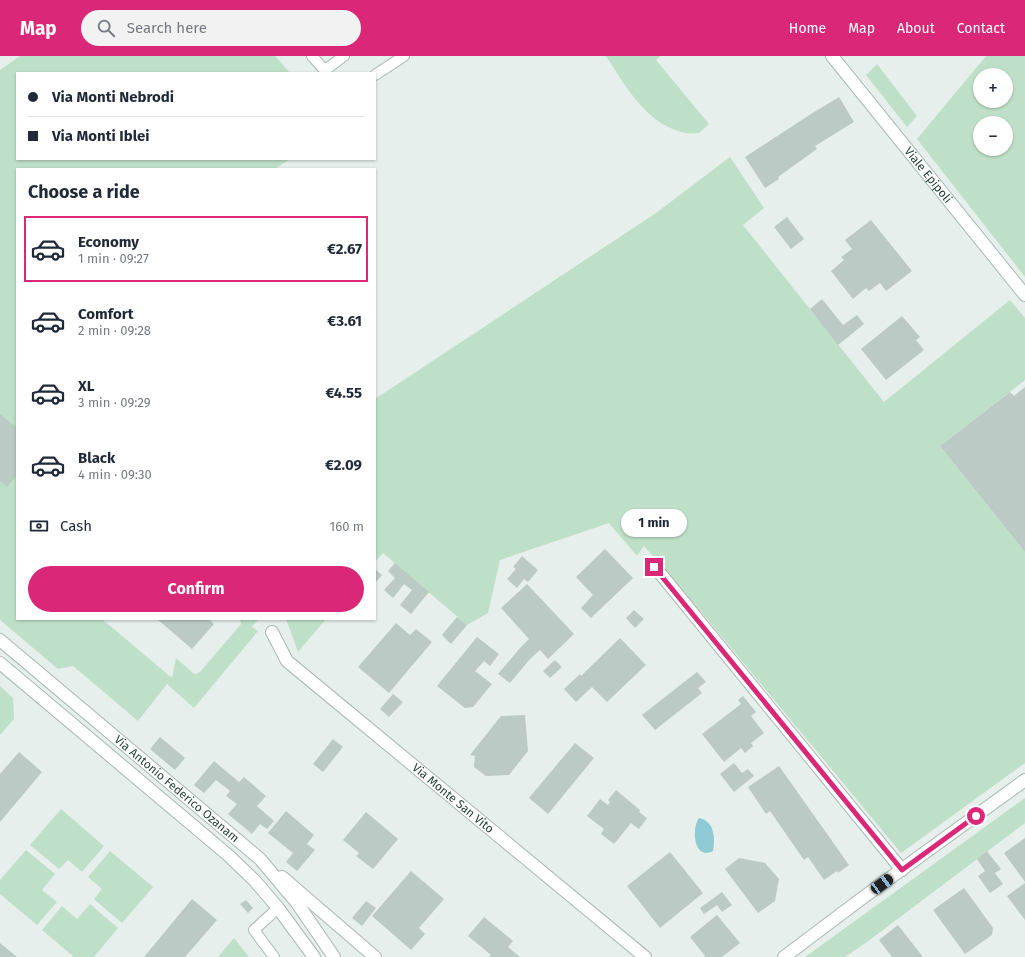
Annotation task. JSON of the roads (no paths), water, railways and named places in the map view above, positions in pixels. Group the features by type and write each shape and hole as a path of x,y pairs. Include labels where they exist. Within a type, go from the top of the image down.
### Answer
{"street":[{"name":"Viale Epipoli","path":"832,56 1025,295"},
{"path":"654,567 902,870"},
{"name":"Via Monte San Vito","path":"272,632 287,661 645,957"},
{"name":"Via Antonio Federico Ozanam","path":"0,640 260,859 297,903 334,957"},
{"name":"Via Antonio Federico Ozanam","path":"0,663 228,855 256,881 314,957"},
{"path":"784,957 1025,780"},
{"path":"260,859 374,957"}],"lane":[{"path":"312,56 326,71 344,56"},
{"path":"376,74 404,56"},
{"path":"274,957 254,930 278,908"}],"water":[{"path":"699,818 708,823 713,831 713,851 707,853 702,852 698,848 696,842 695,829"}]}
